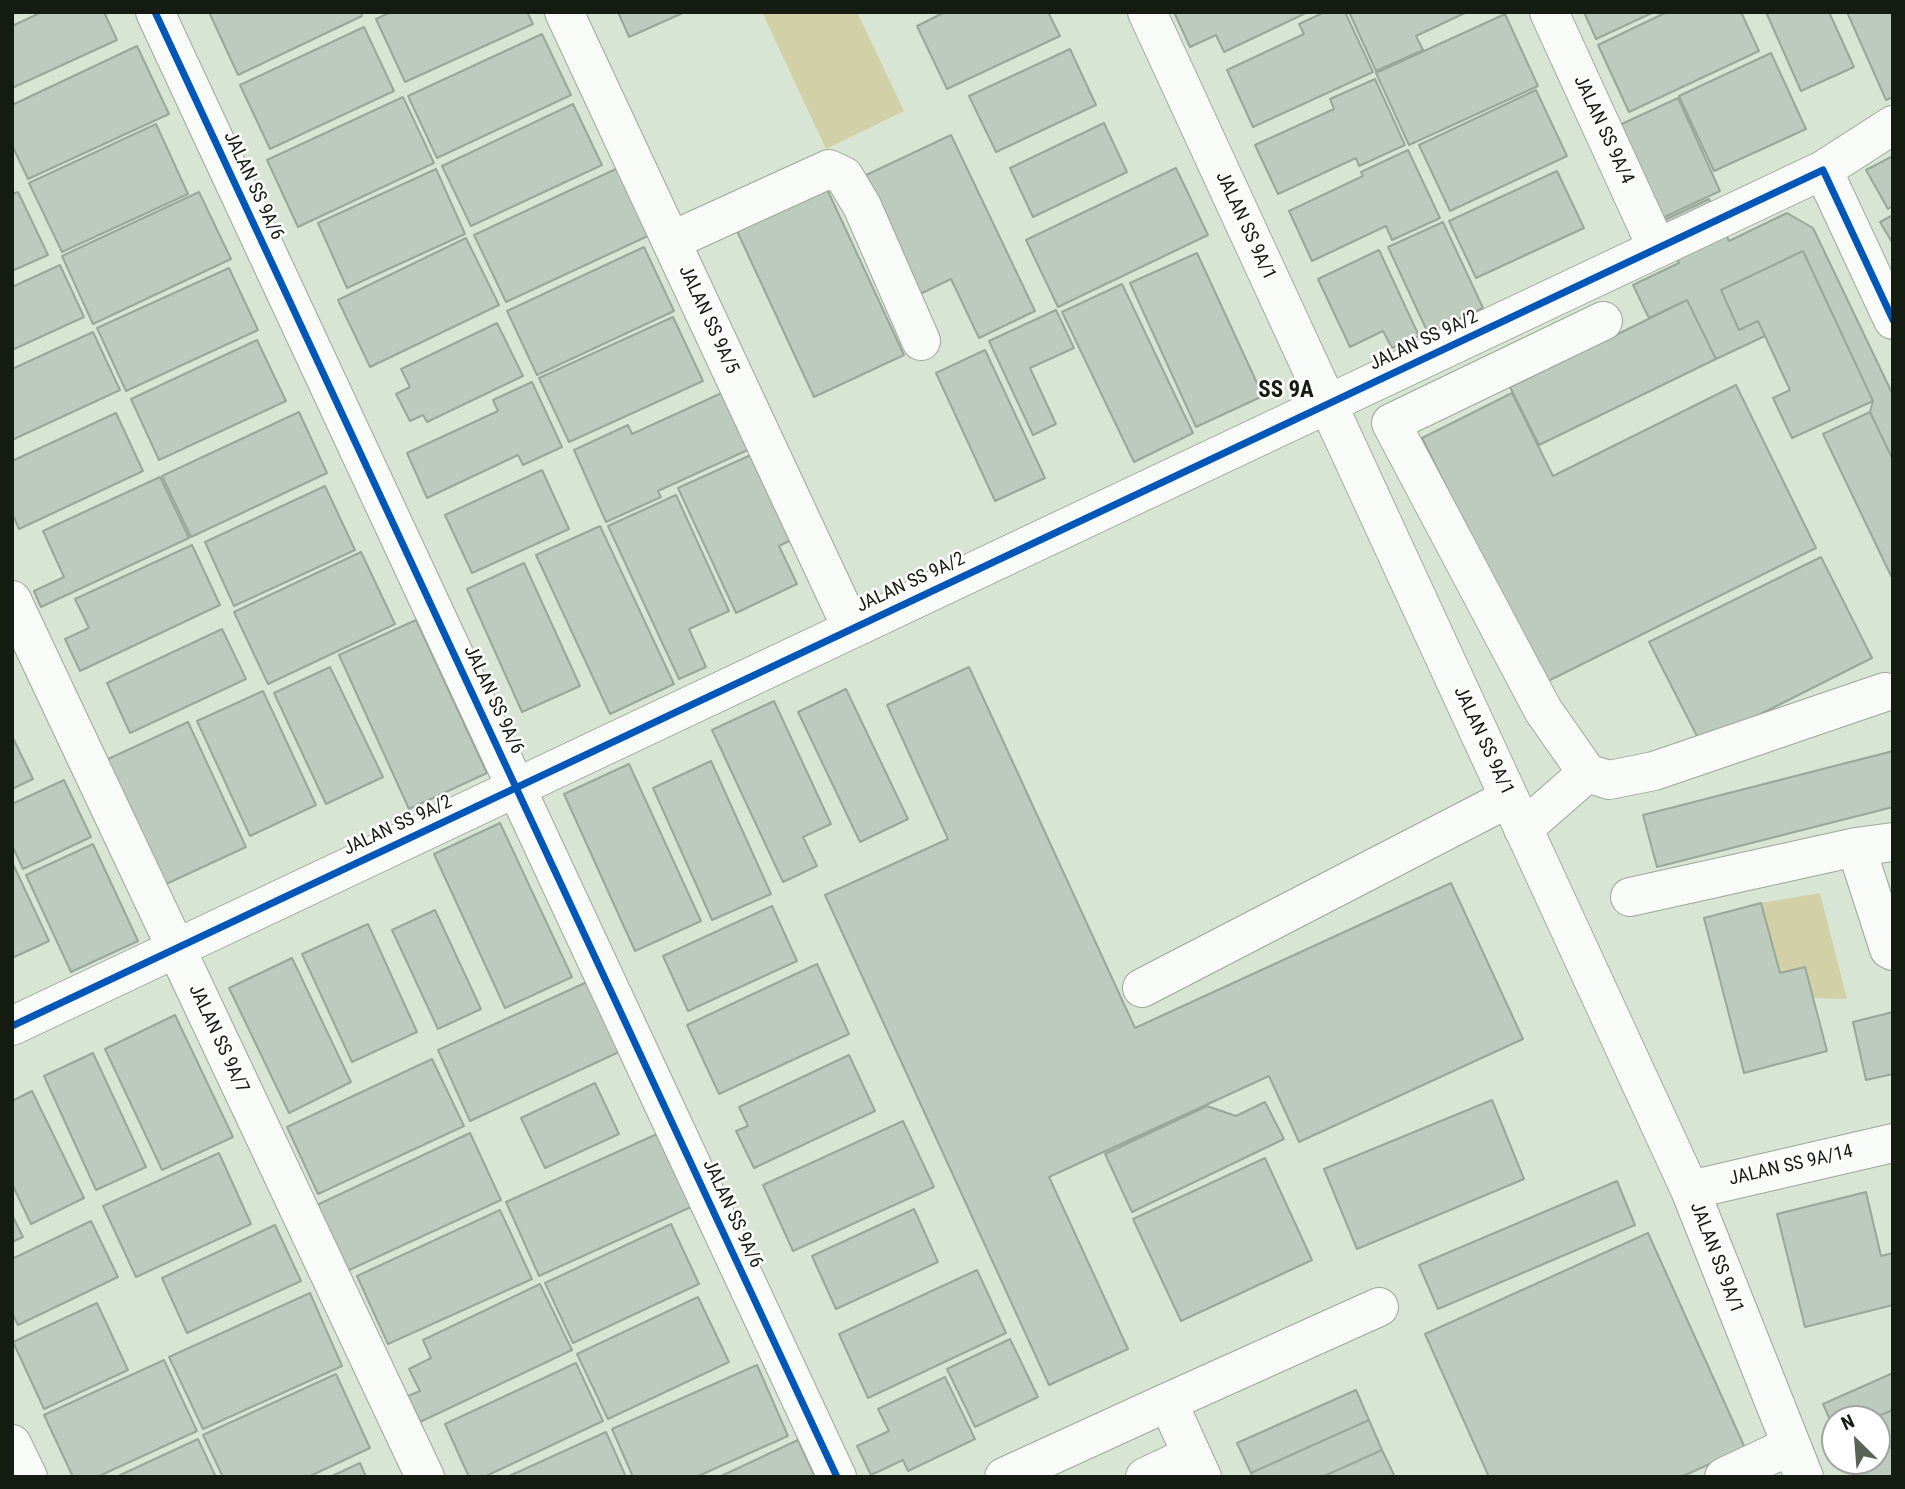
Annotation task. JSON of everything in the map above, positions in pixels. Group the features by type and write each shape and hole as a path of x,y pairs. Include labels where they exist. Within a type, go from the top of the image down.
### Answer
{"street":[{"name":"JALAN SS 9A/6","path":"155,12 838,1477"},
{"name":"JALAN SS 9A/5","path":"564,12 852,629"},
{"name":"JALAN SS 9A/1","path":"1147,12 1690,1190 1797,1461"},
{"name":"JALAN SS 9A/4","path":"1549,12 1657,248"},
{"name":"JALAN SS 9A/2","path":"12,1026 1823,170 1893,125"},
{"path":"671,241 829,169 844,176 862,206 921,341"},
{"path":"1823,170 1893,320"},
{"path":"1603,321 1391,423 1543,710 1587,774 1609,780 1654,771 1885,692"},
{"name":"JALAN SS 9A/7","path":"12,600 425,1477"},
{"path":"1142,988 1516,813 1587,774"},
{"path":"1630,897 1875,845 1889,950 1893,951"},
{"name":"JALAN SS 9A/14","path":"1690,1190 1893,1143"},
{"path":"1004,1477 1380,1307"},
{"path":"1145,1477 1197,1466 1168,1402"},
{"path":"12,1444 28,1477"},
{"path":"1724,1477 1797,1461"}],"shaded area":[{"path":"762,12 857,12 904,111 826,149"},
{"path":"1820,893 1847,999 1813,998 1805,967 1780,973 1761,903"}],"building":[{"path":"42,12 104,12 117,40 12,88 12,26"},
{"path":"209,12 361,12 362,16 238,75"},
{"path":"391,12 527,12 533,24 405,82 376,19"},
{"path":"618,12 685,12 629,37"},
{"path":"945,12 1048,12 1060,36 947,89 917,26"},
{"path":"1174,12 1308,12 1224,52 1216,35 1190,47"},
{"path":"1325,12 1345,12 1373,72 1253,127 1227,70 1304,34 1299,24"},
{"path":"1349,12 1467,12 1416,36 1423,50 1376,71"},
{"path":"1584,12 1654,12 1596,39"},
{"path":"1667,12 1741,12 1759,51 1629,112 1598,45"},
{"path":"1766,12 1829,12 1854,67 1801,91"},
{"path":"1847,12 1893,12 1893,97 1886,100"},
{"path":"1505,14 1538,86 1409,145 1376,73"},
{"path":"364,27 394,91 270,149 240,85"},
{"path":"542,34 571,95 437,158 408,96"},
{"path":"137,46 169,114 28,179 12,145 12,105"},
{"path":"1070,49 1096,105 996,152 969,96"},
{"path":"1771,53 1806,129 1714,171 1679,96"},
{"path":"1375,79 1405,145 1359,166 1356,158 1278,194 1255,145 1334,109 1330,99"},
{"path":"1536,90 1567,156 1450,211 1419,145"},
{"path":"403,97 434,163 298,227 267,160"},
{"path":"1678,98 1720,191 1656,221 1613,128"},
{"path":"573,104 602,165 471,226 442,166"},
{"path":"1104,123 1127,172 1033,217 1010,168"},
{"path":"156,124 188,194 62,252 29,183"},
{"path":"951,135 1035,311 979,338 951,279 918,295 862,177"},
{"path":"1408,150 1440,218 1392,240 1386,226 1312,261 1289,211 1363,176 1361,172"},
{"path":"1893,156 1893,206 1888,209 1866,170"},
{"path":"618,168 650,235 506,302 474,235"},
{"path":"1176,168 1208,235 1058,307 1026,240"},
{"path":"436,169 465,234 347,288 318,223"},
{"path":"1557,171 1584,228 1476,278 1449,221"},
{"path":"827,189 904,355 814,397 737,231"},
{"path":"18,192 48,255 12,271 12,194"},
{"path":"199,192 231,259 93,324 62,256"},
{"path":"1709,199 1729,241 1787,213 1813,228 1893,395 1893,460 1870,412 1873,401 1803,251 1721,290 1739,330 1758,321 1765,336 1716,359 1687,300 1649,318 1633,285 1679,263 1660,222"},
{"path":"1893,215 1893,244 1880,222"},
{"path":"1443,222 1483,308 1428,333 1388,247"},
{"path":"466,238 499,305 370,367 338,300"},
{"path":"644,247 674,311 537,375 507,311"},
{"path":"1379,250 1419,336 1392,348 1383,331 1350,347 1318,279"},
{"path":"1803,251 1873,401 1792,438 1773,398 1790,390 1758,321 1739,330 1721,290"},
{"path":"1197,253 1263,396 1196,427 1130,283"},
{"path":"60,265 84,317 12,350 12,287"},
{"path":"229,268 258,330 126,391 97,328"},
{"path":"1122,284 1193,433 1134,462 1062,312"},
{"path":"1687,300 1716,359 1539,445 1510,387"},
{"path":"1056,310 1074,348 1030,368 1056,424 1033,435 989,341"},
{"path":"673,317 703,381 569,442 539,378"},
{"path":"497,323 523,376 427,422 423,415 410,421 396,394 410,387 401,369"},
{"path":"93,332 120,390 12,440 12,369"},
{"path":"257,340 286,401 159,460 131,399"},
{"path":"985,350 1045,478 995,501 936,373"},
{"path":"532,382 562,447 523,465 518,455 427,498 407,453 498,411 493,400"},
{"path":"1736,385 1816,548 1544,683 1422,438 1512,393 1553,476"},
{"path":"726,391 752,448 658,491 661,497 606,522 574,450 628,425 632,434"},
{"path":"299,412 327,473 191,537 162,476"},
{"path":"1870,412 1893,460 1893,580 1823,434"},
{"path":"116,413 143,471 19,529 12,513 12,461"},
{"path":"753,454 793,539 779,546 797,584 736,613 678,488"},
{"path":"542,470 569,529 472,573 445,515"},
{"path":"160,477 189,538 41,607 34,591 64,577 43,531"},
{"path":"325,486 355,550 234,606 205,542"},
{"path":"676,495 729,611 689,629 706,667 679,679 608,526"},
{"path":"600,526 674,684 610,714 536,555"},
{"path":"192,545 220,605 80,671 65,639 89,628 75,599"},
{"path":"361,552 395,624 268,684 234,612"},
{"path":"1821,557 1872,658 1701,744 1649,642"},
{"path":"524,563 580,686 522,712 467,589"},
{"path":"416,620 487,773 409,809 339,655"},
{"path":"222,629 246,679 130,733 107,683"},
{"path":"330,667 383,777 326,804 274,693"},
{"path":"969,667 1135,1028 1451,883 1523,1039 1299,1142 1269,1076 1049,1177 1128,1349 1049,1385 825,895 948,839 887,705"},
{"path":"846,689 908,819 860,842 798,712"},
{"path":"263,691 316,805 250,836 197,721"},
{"path":"774,701 831,824 803,837 817,866 783,882 712,730"},
{"path":"188,722 246,847 164,885 106,760"},
{"path":"12,736 33,779 12,789"},
{"path":"1893,751 1893,807 1657,867 1643,815"},
{"path":"711,761 771,894 712,920 653,788"},
{"path":"629,764 701,921 635,951 564,794"},
{"path":"64,780 91,837 23,869 12,845 12,804"},
{"path":"500,823 572,977 505,1008 434,854"},
{"path":"93,844 138,941 71,972 26,875"},
{"path":"12,862 49,941 12,958"},
{"path":"1761,903 1780,973 1805,967 1827,1051 1744,1073 1704,918"},
{"path":"772,906 797,961 688,1011 663,956"},
{"path":"435,910 481,1009 438,1029 392,930"},
{"path":"368,924 417,1032 352,1062 302,954"},
{"path":"292,958 351,1082 289,1113 229,988"},
{"path":"817,964 849,1034 719,1094 687,1025"},
{"path":"587,982 619,1052 470,1121 438,1050"},
{"path":"1893,1012 1893,1074 1866,1080 1853,1022"},
{"path":"175,1015 233,1137 162,1170 105,1049"},
{"path":"93,1053 146,1167 96,1190 44,1076"},
{"path":"849,1055 875,1111 754,1168 736,1131 748,1126 739,1107"},
{"path":"432,1059 464,1126 318,1194 287,1127"},
{"path":"595,1083 619,1134 545,1168 521,1118"},
{"path":"32,1091 84,1198 31,1224 12,1184 12,1101"},
{"path":"1492,1100 1524,1179 1357,1249 1324,1169"},
{"path":"1265,1102 1284,1139 1132,1212 1105,1154 1207,1106 1236,1116"},
{"path":"903,1121 934,1187 793,1251 763,1185"},
{"path":"470,1133 501,1200 347,1271 317,1205"},
{"path":"657,1134 691,1207 539,1276 506,1202"},
{"path":"219,1153 251,1224 136,1277 103,1206"},
{"path":"1265,1158 1312,1260 1181,1321 1133,1219"},
{"path":"1617,1181 1635,1225 1438,1309 1419,1265"},
{"path":"1866,1192 1881,1256 1893,1253 1893,1305 1805,1327 1777,1214"},
{"path":"914,1209 938,1262 836,1309 812,1256"},
{"path":"500,1210 532,1279 388,1344 357,1276"},
{"path":"12,1215 23,1237 12,1242"},
{"path":"91,1221 118,1277 18,1325 12,1313 12,1259"},
{"path":"671,1224 699,1284 573,1343 545,1283"},
{"path":"275,1225 301,1281 187,1333 162,1278"},
{"path":"1648,1233 1745,1448 1681,1477 1489,1477 1425,1334"},
{"path":"977,1270 1006,1333 868,1398 839,1334"},
{"path":"540,1284 572,1350 420,1422 408,1396 420,1391 409,1369 431,1358 423,1340"},
{"path":"310,1293 342,1366 203,1429 169,1357"},
{"path":"698,1297 729,1362 608,1419 577,1354"},
{"path":"97,1303 128,1370 44,1409 13,1342"},
{"path":"1010,1339 1038,1397 975,1427 947,1369"},
{"path":"164,1360 197,1431 97,1477 73,1477 44,1415"},
{"path":"576,1363 603,1421 484,1477 469,1477 445,1424"},
{"path":"757,1365 788,1436 696,1477 633,1477 612,1429"},
{"path":"1893,1373 1893,1410 1891,1411 1891,1405 1823,1404"},
{"path":"336,1374 370,1448 308,1477 223,1477 203,1435"},
{"path":"945,1377 975,1439 908,1471 903,1460 871,1475 857,1446 889,1431 878,1409"},
{"path":"1356,1390 1369,1420 1251,1473 1237,1443"},
{"path":"1893,1410 1891,1447 1891,1411"},
{"path":"1369,1420 1382,1450 1322,1477 1252,1477 1251,1473"},
{"path":"606,1432 626,1477 507,1477"},
{"path":"198,1439 216,1477 116,1477"},
{"path":"798,1440 815,1477 719,1477"},
{"path":"1893,1446 1893,1477 1855,1477 1854,1475 1891,1475"},
{"path":"1382,1450 1395,1477 1322,1477"},
{"path":"360,1463 366,1477 330,1477"}],"cycle path":[{"path":"155,12 837,1477"},
{"path":"12,1026 1823,170 1893,320"}],"district":[{"name":"SS 9A","path":"1286,391"}]}
